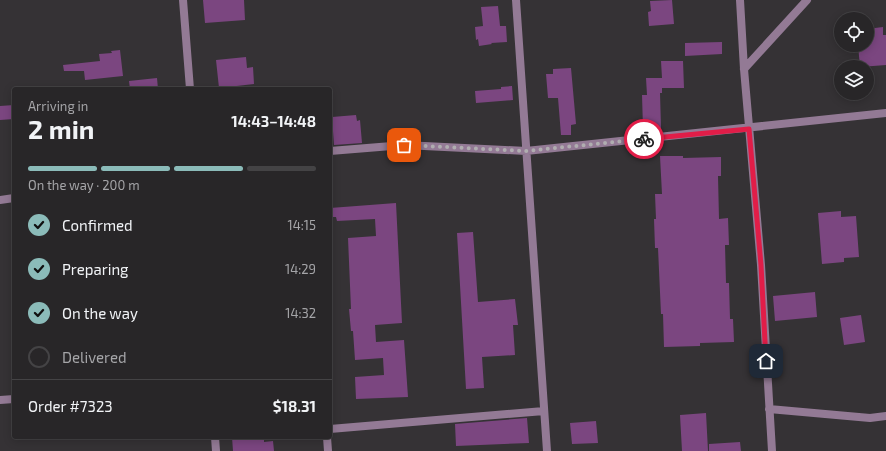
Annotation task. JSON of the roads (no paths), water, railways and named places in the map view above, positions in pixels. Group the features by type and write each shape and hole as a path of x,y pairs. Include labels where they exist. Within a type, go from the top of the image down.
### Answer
{"street":[{"path":"183,0 190,87"},
{"path":"516,0 547,451"},
{"path":"740,0 744,68 761,265 772,451"},
{"path":"744,68 807,0"},
{"path":"332,151 404,145 526,151 749,129 886,113"},
{"path":"0,200 12,198"},
{"path":"0,400 12,399"},
{"path":"769,409 870,418 886,416"},
{"path":"332,429 544,411"},
{"path":"215,439 216,451"},
{"path":"327,439 328,451"}]}
